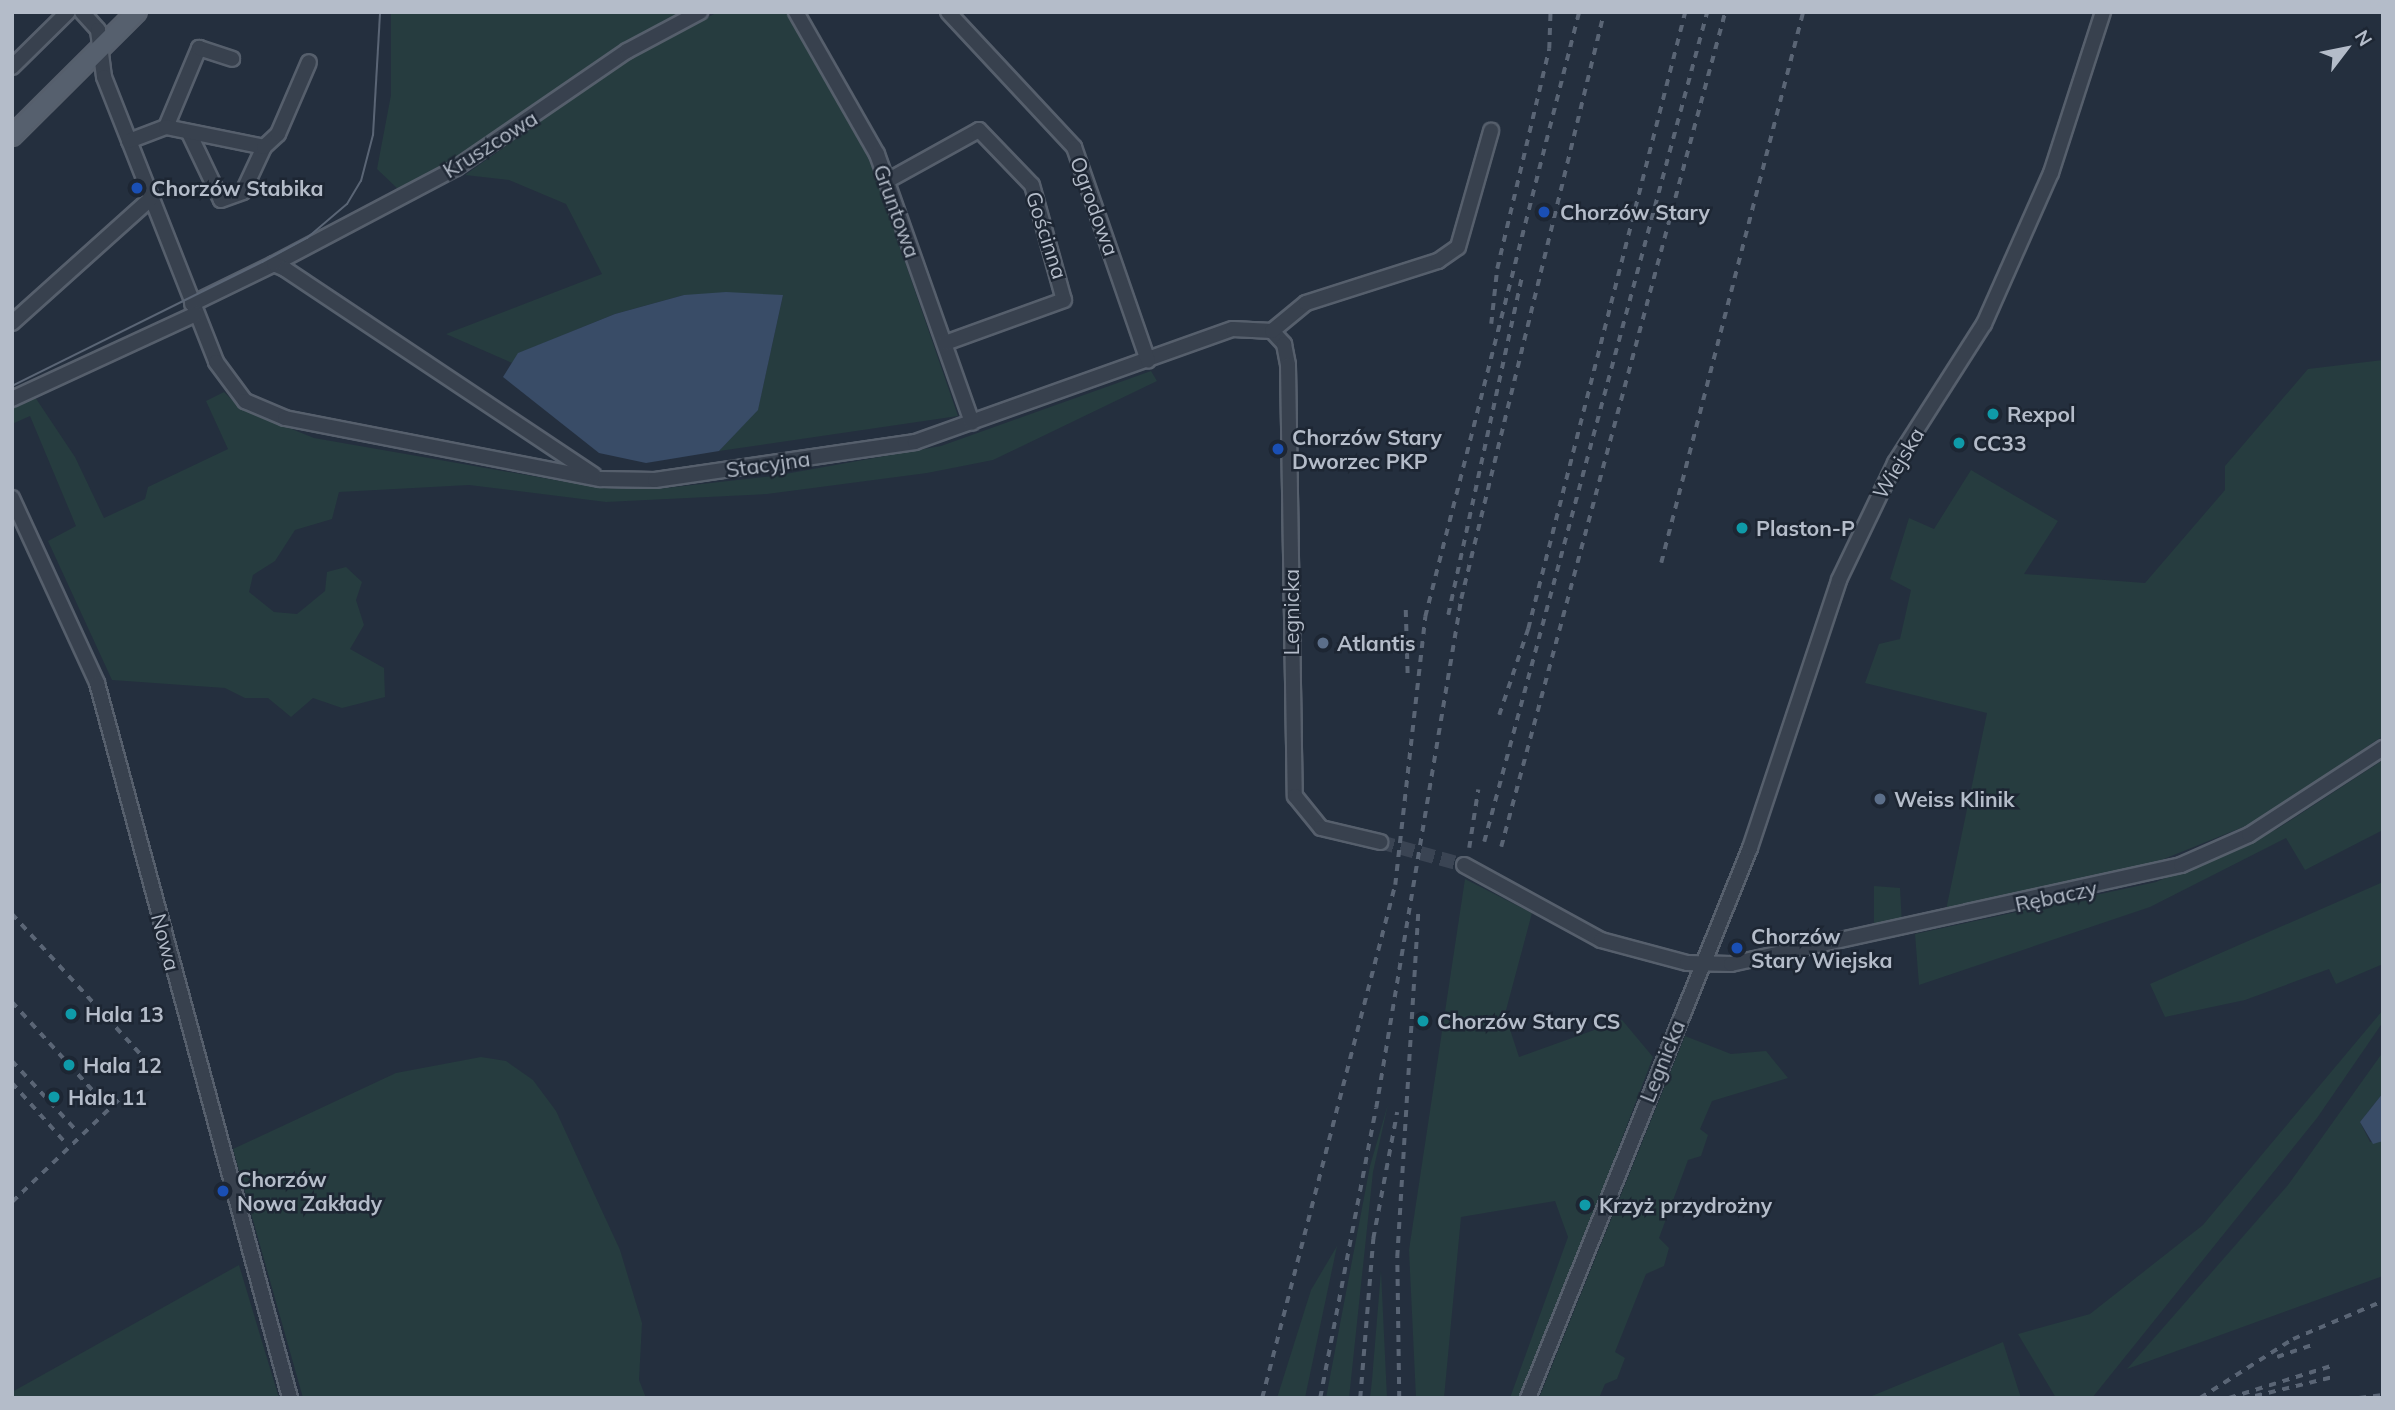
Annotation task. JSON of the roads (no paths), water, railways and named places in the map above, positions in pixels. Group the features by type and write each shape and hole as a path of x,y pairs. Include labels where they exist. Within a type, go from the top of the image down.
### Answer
{"main road":[{"path":"12,136 137,12"}],"street":[{"path":"12,67 68,12"},
{"path":"82,12 103,46"},
{"name":"Kruszcowa","path":"12,399 194,309 456,168 627,51 700,12"},
{"name":"Gruntowa","path":"796,12 866,130 887,181 972,423"},
{"name":"Ogrodowa","path":"948,12 1074,147 1148,361"},
{"name":"Wiejska","path":"1700,965 1749,848 1839,580 1895,463 1983,324 2051,173 2103,12"},
{"name":"Stacyjna","path":"103,46 104,77 150,199 223,376 264,411 600,479 655,480 915,442 1243,327 1272,331"},
{"path":"166,127 200,48 232,59"},
{"path":"189,132 221,201 243,192 264,147 278,134 309,62"},
{"path":"129,141 166,127 264,147"},
{"name":"Gościnna","path":"887,181 979,130 1032,185 1063,300 944,344"},
{"path":"1272,331 1306,303 1438,261 1458,247 1491,131"},
{"path":"12,323 150,199"},
{"path":"274,264 446,371 600,479"},
{"name":"Legnicka","path":"1272,331 1284,344 1288,365 1295,796 1321,828 1380,842"},
{"name":"Nowa","path":"12,498 72,619 105,709 290,1398"},
{"name":"Rębaczy","path":"1700,965 1797,951 2181,865 2249,835 2383,748"},
{"path":"1464,865 1601,940 1700,965"},
{"name":"Legnicka","path":"1528,1398 1700,965"}],"water":[{"path":"726,292 783,295 758,410 719,451 646,463 599,453 503,377 518,353 615,314 684,295"},
{"path":"2383,1093 2383,1141 2373,1144 2360,1122"}],"tunnel":[{"path":"1380,842 1464,865"}],"tram line":[{"path":"12,386 307,238 347,204 361,181 373,135 380,12"}],"railway":[{"path":"1491,324 1497,269 1549,49 1550,12"},
{"path":"1262,1398 1395,885 1425,617 1579,12"},
{"path":"1320,1398 1376,1108 1461,599 1604,12"},
{"path":"1499,715 1528,629 1685,12"},
{"path":"1484,842 1707,12"},
{"path":"1501,847 1725,12"},
{"path":"1661,563 1803,12"},
{"path":"1448,615 1522,277"},
{"path":"1406,610 1408,676"},
{"path":"1469,848 1478,790"},
{"path":"1399,1398 1397,1257 1418,909"},
{"path":"12,914 142,1056"},
{"path":"12,1002 105,1104"},
{"path":"12,1061 76,1130"},
{"path":"12,1083 64,1141"},
{"path":"12,1202 131,1088"},
{"path":"1360,1398 1373,1239 1397,1112"},
{"path":"2200,1398 2293,1339 2383,1301"},
{"path":"2277,1357 2314,1344"},
{"path":"2229,1398 2331,1366"},
{"path":"2255,1396 2333,1377"},
{"path":"2359,1398 2383,1395"}],"place":[{"name":"Chorzów Stabika","path":"137,188"},
{"name":"Chorzów Stary","path":"1544,212"},
{"name":"Rexpol","path":"1993,414"},
{"name":"CC33","path":"1959,443"},
{"name":"Chorzów Stary Dworzec PKP","path":"1278,449"},
{"name":"Plaston-P","path":"1742,528"},
{"name":"Atlantis","path":"1323,643"},
{"name":"Weiss Klinik","path":"1880,799"},
{"name":"Chorzów Stary Wiejska","path":"1737,948"},
{"name":"Hala 13","path":"71,1014"},
{"name":"Chorzów Stary CS","path":"1423,1021"},
{"name":"Hala 12","path":"69,1065"},
{"name":"Hala 11","path":"54,1097"},
{"name":"Chorzów Nowa Zakłady","path":"223,1191"},
{"name":"Krzyż przydrożny","path":"1585,1205"}]}
